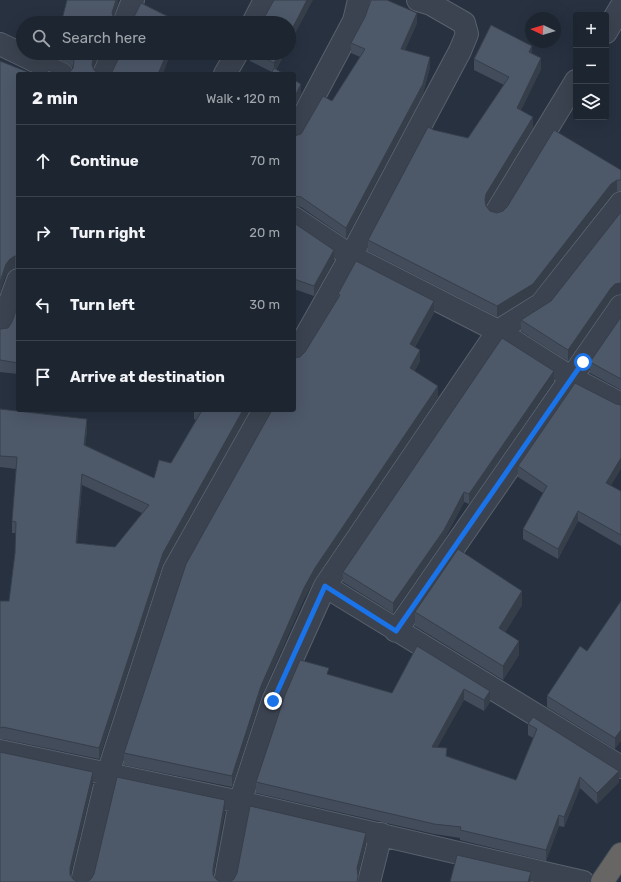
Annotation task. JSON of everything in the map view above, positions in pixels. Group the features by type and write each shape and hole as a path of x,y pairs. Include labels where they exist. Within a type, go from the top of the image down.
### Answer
{"highway":[{"path":"602,882 621,854"}],"street":[{"path":"127,16 134,0"},
{"path":"257,16 265,0"},
{"path":"296,130 354,21 359,0"},
{"path":"296,353 351,256 460,51 467,34 464,24 431,4 418,0"},
{"path":"609,27 621,7"},
{"path":"0,44 16,52"},
{"path":"33,60 58,72"},
{"path":"105,72 110,60"},
{"path":"226,72 233,60"},
{"path":"497,211 574,84"},
{"path":"225,882 240,802 273,701 325,586 498,331 540,304 621,203"},
{"path":"296,219 351,256 498,331 572,378 621,404"},
{"path":"0,329 16,285"},
{"path":"396,631 621,306"},
{"path":"82,882 108,773 174,570 263,412"},
{"path":"325,586 396,631 621,767"},
{"path":"0,751 240,802 583,882"},
{"path":"369,882 381,834"}],"building":[{"path":"67,0 116,0 112,13 113,16 63,16"},
{"path":"274,0 307,0 296,21 296,16 265,16"},
{"path":"371,0 387,0 417,13 401,49 430,57 423,84 346,228 301,197 296,196 296,135 301,134 323,96 332,101 365,49 351,43 365,17"},
{"path":"141,3 167,16 134,16"},
{"path":"491,25 525,42 525,48 531,48 529,52 541,58 517,108 533,117 486,194 486,206 490,211 497,213 503,211 507,207 554,130 621,170 621,180 617,180 611,184 533,284 497,306 368,240 428,127 434,130 468,138 509,77 474,59"},
{"path":"93,60 92,65 96,72 70,72 73,68 74,61"},
{"path":"118,60 164,60 159,72 112,72"},
{"path":"268,60 276,60 274,63"},
{"path":"0,61 28,72 16,72 16,256 10,259 6,264 0,282"},
{"path":"274,68 281,72 272,72"},
{"path":"296,81 301,84 296,94"},
{"path":"621,212 621,283 615,284 611,288 568,350 521,320 551,301"},
{"path":"296,224 334,250 314,286 296,280"},
{"path":"356,261 434,301 410,344 420,350 410,368 438,386 315,568 304,588 261,686 232,776 124,753 186,564 271,412 296,412 296,358 300,357 305,352 340,295 338,294"},
{"path":"16,311 16,363 0,360 0,329 8,328"},
{"path":"621,317 621,379 590,362"},
{"path":"502,338 554,371 469,494 464,492 444,530 393,603 343,572"},
{"path":"575,383 616,404 621,405 621,458 606,483 621,491 621,535 578,511 558,549 523,529 547,486 518,466"},
{"path":"0,409 87,419 84,445 154,478 159,460 171,463 201,412 242,412 163,553 99,748 3,727 0,728 0,601 9,601 15,553 16,522 12,521 17,457 0,456","holes":["82,474 149,505 115,547 76,543"]},
{"path":"458,549 522,591 499,628 519,641 503,666 415,612"},
{"path":"621,601 621,730 615,738 547,696 580,646 587,651"},
{"path":"417,646 490,691 484,700 464,689 432,747 447,748 446,756 516,780 537,729 528,724 533,717 619,771 597,793 580,777 564,817 559,815 546,850 460,830 461,827 434,824 256,782 285,695 300,660 329,668 327,674 392,693"},
{"path":"0,752 93,772 70,868 70,875 77,882 0,882"},
{"path":"117,777 225,800 213,869 213,875 221,882 87,882 94,874"},
{"path":"250,806 366,833 357,868 357,882 230,882 234,879 237,873"},
{"path":"457,855 531,872 528,882 450,882"}],"route":[{"path":"273,701 325,586 396,631 583,362"}]}
